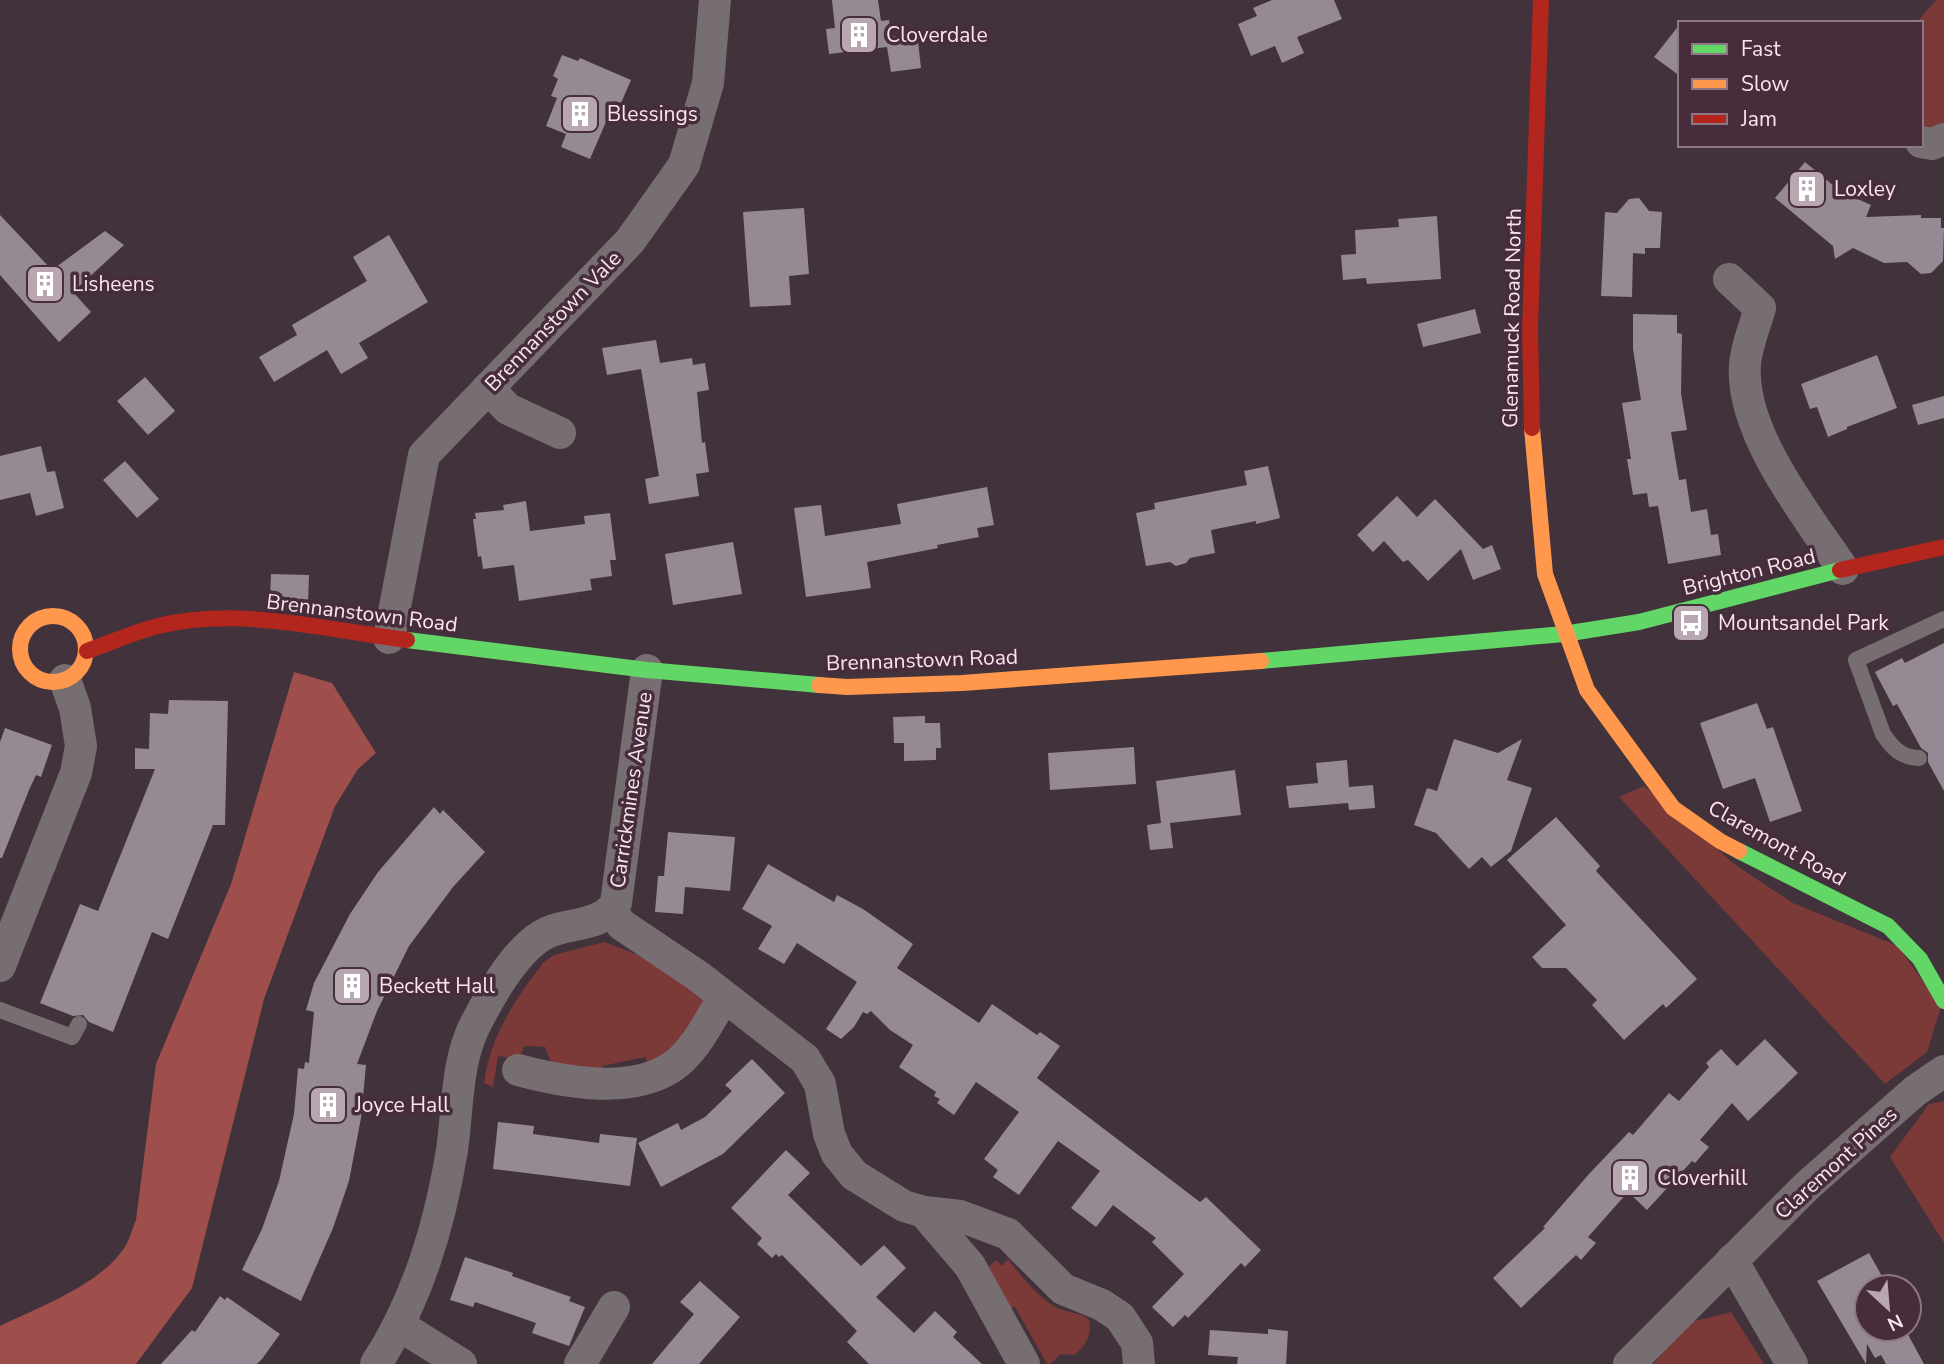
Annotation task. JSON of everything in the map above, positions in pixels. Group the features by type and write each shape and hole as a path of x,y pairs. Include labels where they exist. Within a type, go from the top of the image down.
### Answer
{"street":[{"name":"Brennanstown Vale","path":"389,638 424,456 629,241 684,165 708,83 715,0"},
{"name":"Glenamuck Road North","path":"1541,0 1530,328 1532,437 1545,574 1564,634"},
{"path":"1923,142 1932,144 1944,139"},
{"path":"1729,278 1760,308 1745,365 1749,411 1792,494 1843,569"},
{"path":"488,388 508,409 560,433"},
{"name":"Brighton Road","path":"1564,634 1639,622 1843,569 1944,547"},
{"name":"Brennanstown Road","path":"14,632 50,616 70,620 78,627 113,629 217,618 312,625 389,638 647,670 847,687 962,683 1212,665 1564,634"},
{"name":"Brennanstown Road","path":"86,651 158,626"},
{"path":"14,632 24,666 34,677 49,682 72,677 82,666 86,651 85,638 78,627"},
{"path":"14,632 22,636 20,656"},
{"name":"Claremont Road","path":"1564,634 1587,690 1673,808 1720,841 1888,926 1920,959 1944,1001"},
{"name":"Carrickmines Avenue","path":"376,1364 399,1325 441,1212 464,1055 475,1025 510,967 533,941 556,929 600,918 611,912 616,903 647,670"},
{"path":"0,966 76,773 81,746 75,708 65,680"},
{"path":"611,912 622,925 653,944 805,1059 820,1084 829,1134 844,1166 854,1175 888,1198 924,1212 960,1216 1007,1234 1063,1289 1101,1305 1120,1317 1137,1343 1139,1364"},
{"path":"518,1070 564,1082 583,1083 629,1082 650,1076 672,1067 688,1052 724,997"},
{"name":"Claremont Pines","path":"1629,1364 1808,1185 1915,1091 1944,1071"},
{"path":"924,1212 970,1266 1024,1364"},
{"path":"1732,1260 1792,1364"},
{"path":"580,1364 614,1307"},
{"path":"399,1325 461,1364"}],"lane":[{"path":"1919,758 1899,753 1890,745 1856,660 1944,618"},
{"path":"0,1010 72,1037 79,1024"}],"shaded area":[{"path":"1936,0 1944,0 1944,130 1923,131 1923,21 1918,21"},
{"path":"294,672 332,683 376,753 358,769 335,806 264,999 192,1288 136,1364 0,1364 0,1326 89,1281 118,1256 128,1241 136,1220 156,1064 231,884"},
{"path":"1644,786 1737,866 1793,903 1898,946 1941,1007 1927,1052 1885,1084 1619,797"},
{"path":"604,942 636,954 698,990 704,1002 674,1051 647,1065 646,1057 602,1066 603,1073 551,1062 545,1047 524,1046 520,1059 498,1056 493,1087 484,1083 492,1050 505,1019 543,963 554,955"},
{"path":"1944,1101 1944,1243 1890,1157 1929,1104"},
{"path":"1008,1259 1050,1304 1089,1320 1090,1331 1087,1339 1075,1355 1061,1354 1047,1364 1015,1307 1006,1310 985,1270 996,1260 1002,1266"},
{"path":"1731,1312 1764,1364 1653,1364 1691,1322"}],"building":[{"name":"Cloverdale","path":"832,0 878,0 881,21 889,20 891,37 917,33 921,68 891,72 887,47 829,54 826,29 835,28"},
{"path":"1272,0 1334,0 1342,19 1297,37 1304,53 1282,63 1275,46 1251,56 1238,24 1257,16 1253,8"},
{"path":"1678,27 1678,75 1654,57"},
{"name":"Blessings","path":"562,55 578,61 580,58 631,80 621,103 615,101 590,159 561,147 566,134 546,126 557,98 551,96 558,79 553,76"},
{"path":"1805,162 1840,191 1871,205 1866,217 1921,215 1921,218 1941,218 1941,228 1944,228 1943,261 1931,273 1921,274 1907,262 1884,263 1853,248 1835,259 1833,246 1775,198"},
{"path":"1639,198 1649,211 1662,212 1660,248 1645,248 1645,254 1633,253 1632,297 1601,296 1605,212 1617,213 1629,199"},
{"path":"804,208 809,274 789,276 791,305 750,307 743,212"},
{"name":"Lisheens","path":"0,215 52,270 105,231 124,245 73,292 91,312 59,342 0,275"},
{"path":"1437,216 1441,279 1367,284 1366,278 1343,280 1341,255 1356,254 1355,230 1399,227 1398,219"},
{"path":"389,235 428,302 359,343 368,358 341,374 327,350 274,382 259,357 297,335 292,325 367,281 353,257"},
{"path":"1475,309 1481,333 1423,347 1417,324"},
{"path":"1633,314 1677,315 1677,333 1682,334 1681,393 1687,430 1671,432 1679,480 1686,479 1691,512 1707,509 1711,535 1718,534 1721,555 1668,564 1658,506 1649,507 1647,493 1633,495 1627,459 1631,459 1622,403 1641,400 1633,349"},
{"path":"656,340 660,363 692,358 693,365 705,363 709,390 697,392 702,443 705,442 709,472 696,474 699,496 649,504 645,479 659,476 641,369 607,375 602,348"},
{"path":"1877,355 1897,408 1828,437 1817,407 1810,409 1801,384"},
{"path":"145,377 175,411 148,435 117,401"},
{"path":"1944,396 1944,418 1918,425 1912,405"},
{"path":"41,446 47,472 55,471 64,508 36,516 30,493 0,500 0,456"},
{"path":"125,461 159,499 137,518 103,480"},
{"path":"1268,466 1280,518 1211,530 1215,553 1190,558 1186,563 1176,566 1170,562 1146,566 1136,513 1155,509 1154,503 1247,485 1244,471"},
{"path":"987,487 994,525 977,528 979,537 867,562 871,588 806,597 794,508 821,505 825,536 901,524 897,504"},
{"path":"1397,496 1417,517 1435,499 1483,549 1492,545 1501,569 1473,580 1461,549 1428,581 1408,560 1403,562 1384,541 1373,552 1357,535"},
{"path":"526,501 530,531 585,524 584,516 610,513 616,560 610,560 612,576 590,579 592,590 519,601 514,565 483,569 481,556 478,557 473,519 476,519 475,513 504,510 503,505"},
{"path":"733,542 742,594 673,605 665,554"},
{"path":"271,574 309,575 308,603 270,600"},
{"path":"1944,643 1944,791 1928,762 1928,753 1921,748 1897,704 1893,706 1875,672 1902,658 1905,663"},
{"path":"169,700 228,701 225,825 213,825 168,939 152,932 113,1032 89,1022 83,1015 73,1016 40,1003 80,904 98,911 155,769 135,769 135,748 149,749 150,713 168,714"},
{"path":"1757,703 1767,729 1773,727 1802,811 1770,822 1755,778 1723,789 1700,723"},
{"path":"925,716 925,723 940,723 941,748 936,748 936,760 904,761 904,743 894,743 893,717"},
{"path":"5,728 52,745 41,777 36,775 0,858 0,742"},
{"path":"1454,739 1498,753 1522,739 1507,780 1532,788 1511,851 1491,867 1482,857 1469,869 1436,833 1414,825 1427,788 1437,791"},
{"path":"1134,747 1136,784 1050,790 1048,753"},
{"path":"1347,760 1349,787 1373,785 1375,808 1349,810 1348,803 1289,808 1286,786 1318,783 1316,763"},
{"path":"1235,770 1241,815 1170,823 1173,848 1150,850 1147,825 1161,823 1156,781"},
{"path":"434,807 440,814 443,810 485,852 453,887 409,946 377,1011 357,1064 366,1065 361,1118 349,1181 333,1228 301,1301 242,1270 262,1229 279,1181 294,1114 298,1068 304,1069 305,1062 309,1063 314,1012 306,1010 314,983 350,914 378,872"},
{"path":"1556,817 1600,866 1596,871 1697,979 1666,1008 1663,1004 1624,1040 1592,1005 1597,1000 1566,968 1542,968 1532,957 1566,925 1507,860"},
{"path":"668,832 735,837 730,891 685,887 683,914 655,912 658,876 664,876"},
{"path":"768,864 834,902 837,895 863,909 913,944 897,968 979,1023 992,1004 1037,1035 1040,1032 1060,1046 1037,1078 1200,1202 1206,1197 1261,1250 1245,1267 1241,1263 1188,1318 1185,1315 1173,1327 1152,1307 1184,1274 1152,1242 1156,1238 1113,1205 1096,1227 1071,1208 1100,1171 1058,1141 1019,1195 993,1177 998,1170 984,1159 1019,1112 976,1082 954,1115 937,1103 940,1099 934,1096 936,1092 899,1067 913,1045 890,1030 871,1011 867,1014 863,1012 854,1027 841,1039 826,1029 857,982 797,943 784,964 758,949 772,926 742,909"},
{"path":"1765,1039 1798,1073 1748,1121 1732,1103 1700,1140 1709,1147 1695,1163 1692,1161 1647,1210 1628,1192 1588,1237 1596,1243 1581,1260 1576,1255 1521,1308 1493,1278 1545,1228 1543,1227 1589,1174 1629,1132 1633,1135 1669,1093 1679,1101 1709,1067 1706,1063 1721,1049 1737,1066"},
{"path":"752,1059 785,1093 723,1154 661,1187 638,1143 678,1123 681,1130 705,1117 732,1091 725,1085"},
{"path":"498,1122 534,1126 533,1134 599,1143 600,1134 637,1138 630,1186 493,1169"},
{"path":"786,1150 810,1173 788,1195 861,1266 884,1245 906,1268 876,1297 914,1333 935,1311 957,1332 953,1337 982,1364 869,1364 847,1342 857,1331 782,1255 779,1257 776,1254 772,1258 757,1244 762,1238 731,1208"},
{"path":"1869,1253 1880,1273 1853,1273 1853,1342 1817,1281"},
{"path":"465,1257 571,1297 569,1301 585,1307 569,1346 532,1333 536,1323 475,1302 473,1307 450,1300"},
{"path":"700,1281 740,1317 699,1364 652,1364 694,1314 680,1302"},
{"path":"220,1296 225,1300 227,1297 280,1334 262,1359 257,1364 161,1364 192,1330 195,1332"},
{"path":"1268,1329 1288,1331 1286,1364 1237,1364 1238,1357 1208,1355 1210,1330 1268,1334"},
{"path":"1854,1343 1913,1343 1924,1364 1886,1364 1881,1355 1875,1358 1867,1344 1866,1364"}],"traffic: fast":[{"path":"1261,661 1564,634 1639,622 1840,570"},
{"path":"407,640 647,670 819,685"},
{"path":"1739,851 1888,926 1920,959 1944,1001"}],"traffic: slow":[{"path":"1532,428 1545,574 1587,690 1673,808 1739,851"},
{"path":"46,616 60,616 72,621 81,630 86,649 84,662 77,673 60,682 46,682 34,677 25,668 20,656 20,642 25,630 34,621 46,616"},
{"path":"819,685 847,687 962,683 1261,661"}],"traffic: jam":[{"path":"1532,428 1530,328 1541,0"},
{"path":"1840,570 1944,547"},
{"path":"87,651 158,626 220,618 283,622 407,640"}],"place":[{"name":"Cloverdale","path":"859,35"},
{"name":"Blessings","path":"580,114"},
{"name":"Loxley","path":"1807,189"},
{"name":"Lisheens","path":"45,284"},
{"name":"Mountsandel Park","path":"1691,623"},
{"name":"Beckett Hall","path":"352,986"},
{"name":"Joyce Hall","path":"328,1105"},
{"name":"Cloverhill","path":"1630,1178"}]}
